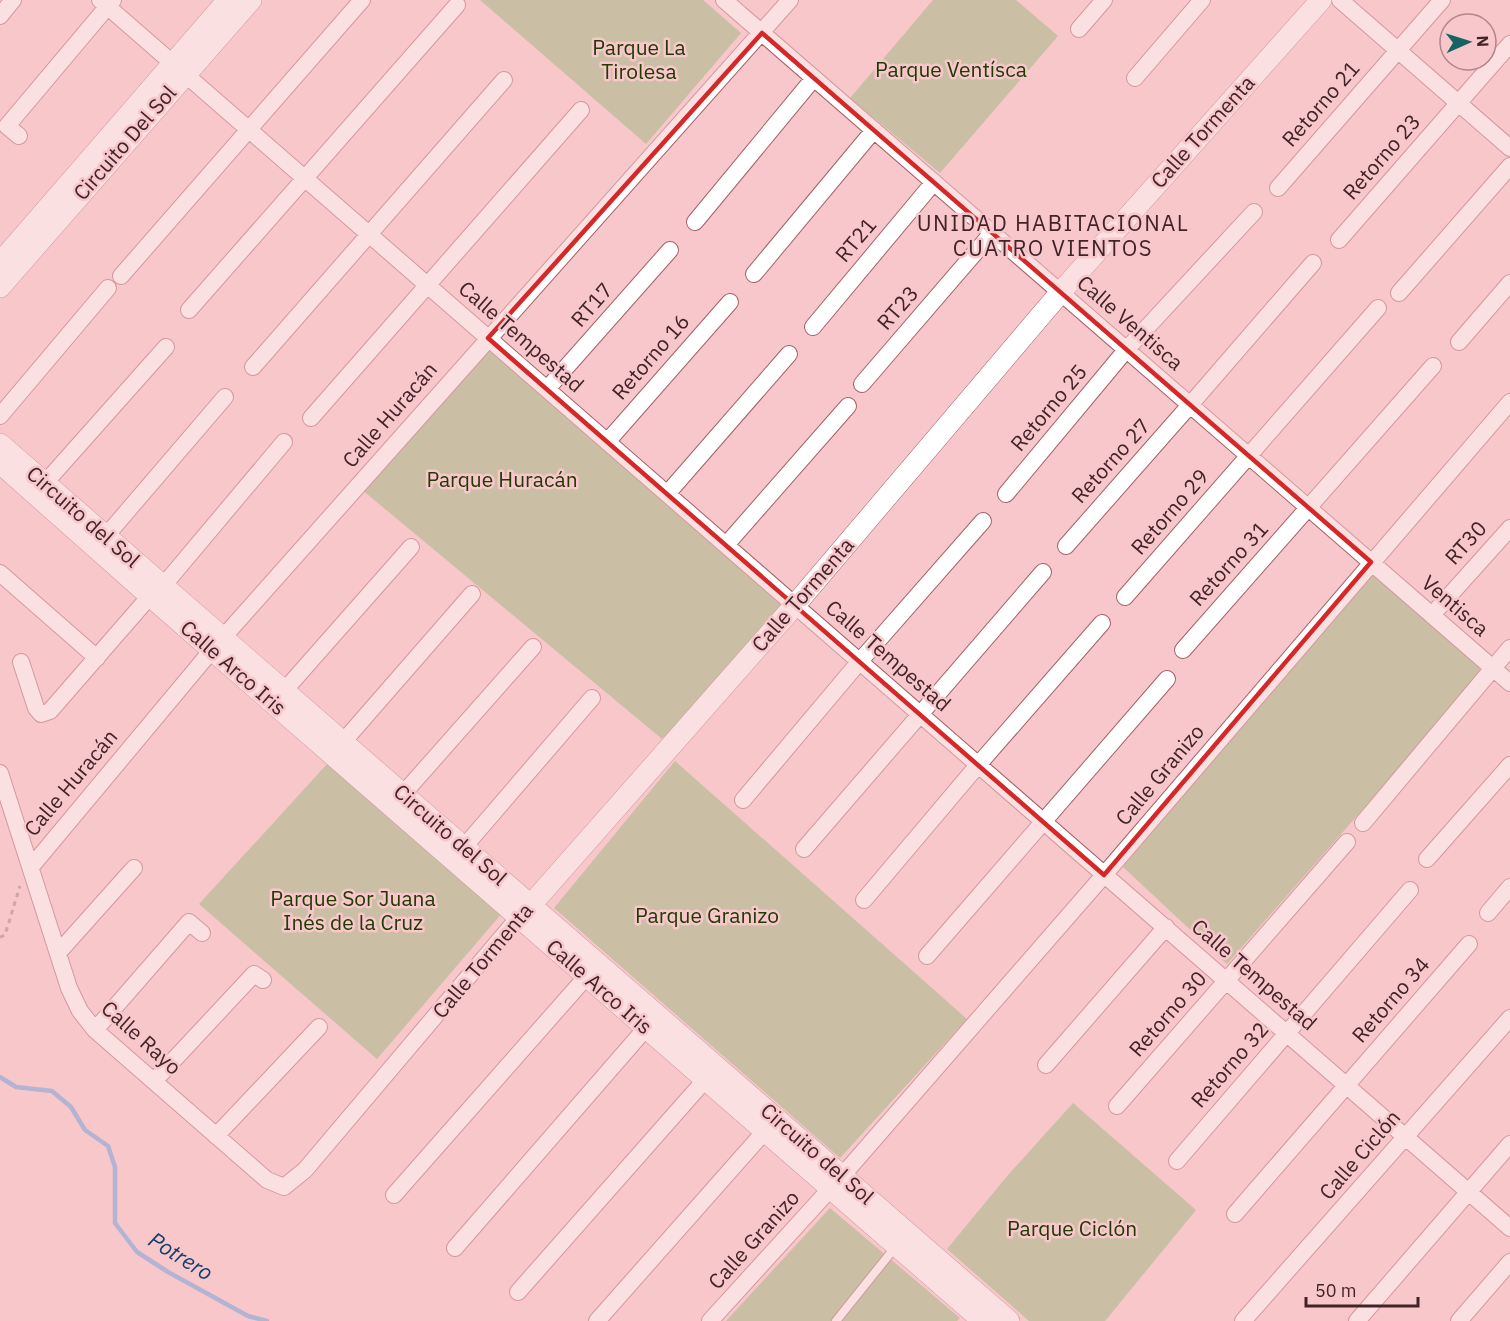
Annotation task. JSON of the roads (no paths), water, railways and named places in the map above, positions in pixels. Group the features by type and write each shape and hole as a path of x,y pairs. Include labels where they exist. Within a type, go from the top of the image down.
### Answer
{"street":[{"path":"0,16 13,0"},
{"name":"Circuito Del Sol","path":"0,287 179,69 228,0"},
{"name":"Circuito Del Sol","path":"0,263 179,69 251,0"},
{"path":"121,276 362,0"},
{"name":"Calle Ventisca","path":"724,0 1371,562"},
{"name":"Calle Huracán","path":"31,867 218,644 790,0"},
{"path":"1078,29 1104,0"},
{"path":"1135,78 1202,0"},
{"name":"Calle Tormenta","path":"284,1187 306,1170 525,911 795,605 1060,293 1321,0"},
{"path":"1340,0 1510,148"},
{"path":"1398,50 1442,0"},
{"path":"19,136 7,126 107,2"},
{"name":"Calle Tempestad","path":"107,2 179,69 370,236 1510,1228"},
{"path":"189,310 457,5"},
{"path":"1459,103 1510,44"},
{"name":"Retorno 21","path":"1278,188 1398,50"},
{"path":"695,222 814,78"},
{"path":"253,367 370,236 504,80"},
{"name":"Retorno 23","path":"1339,240 1459,103"},
{"path":"311,418 581,110"},
{"path":"754,274 874,130"},
{"path":"1399,293 1510,166"},
{"name":"RT21","path":"813,327 934,182"},
{"name":"Retorno 25","path":"1006,494 1126,350 1254,212"},
{"name":"RT23","path":"862,384 992,233"},
{"name":"RT17","path":"547,389 670,250"},
{"name":"Retorno 27","path":"1066,546 1313,262"},
{"path":"1459,342 1510,283"},
{"path":"0,416 108,288"},
{"name":"Retorno 16","path":"607,441 730,302"},
{"name":"Retorno 29","path":"1125,597 1378,308"},
{"path":"45,483 166,347"},
{"path":"667,494 789,354"},
{"name":"Retorno 31","path":"1183,650 1433,366"},
{"path":"105,536 225,397"},
{"name":"Calle Granizo","path":"710,1321 836,1182 1104,875 1510,402"},
{"path":"726,545 848,406"},
{"path":"21,662 36,708 42,714 50,711 157,591 284,442"},
{"name":"Circuito del Sol","path":"0,444 105,536 157,591"},
{"name":"Calle Arco Iris","path":"0,464 157,591 525,911 587,976 705,1080 765,1131 836,1182 897,1245 941,1274 983,1321"},
{"path":"743,800 982,521"},
{"name":"RT30","path":"1432,615 1510,528"},
{"path":"284,691 411,547"},
{"name":"Ventisca","path":"1371,562 1510,683"},
{"path":"804,849 1043,572"},
{"path":"0,573 97,658"},
{"path":"343,742 472,594"},
{"path":"864,900 1102,623"},
{"name":"Circuito del Sol","path":"218,644 284,691 464,847 525,911 941,1274 1009,1321"},
{"path":"403,794 533,646"},
{"path":"1363,823 1510,648"},
{"path":"927,956 1167,679"},
{"path":"464,847 592,698"},
{"path":"1427,859 1510,765"},
{"name":"Calle Rayo","path":"0,773 69,987 80,1011 95,1029 216,1136 267,1180 284,1187"},
{"name":"Retorno 30","path":"1117,1106 1347,842"},
{"path":"58,952 134,868"},
{"path":"1488,913 1510,887"},
{"name":"Retorno 32","path":"1177,1161 1410,890"},
{"path":"95,1029 189,922 202,933"},
{"path":"1046,1065 1166,927"},
{"name":"Retorno 34","path":"1235,1214 1469,944"},
{"path":"154,1080 254,974 263,980"},
{"path":"394,1195 587,976"},
{"name":"Calle Ciclón","path":"1243,1321 1510,1018"},
{"path":"216,1136 320,1027"},
{"path":"455,1248 646,1028"},
{"path":"518,1292 705,1080"},
{"path":"597,1321 765,1131"},
{"path":"1357,1321 1510,1144"},
{"path":"1459,1321 1510,1262"}],"lane":[{"path":"836,1321 897,1245"}],"waterway":[{"name":"Potrero","path":"0,1077 16,1087 52,1091 71,1107 85,1130 108,1146 115,1167 115,1223 137,1252 168,1272 248,1316 267,1321"}],"district":[{"name":"UNIDAD HABITACIONAL CUATRO VIENTOS","path":"1053,236"}],"park label":[{"name":"Parque La Tirolesa","path":"639,60"},
{"name":"Parque Ventísca","path":"951,70"},
{"name":"Parque Huracán","path":"502,480"},
{"name":"Parque Sor Juana Inés de la Cruz","path":"353,911"},
{"name":"Parque Granizo","path":"707,916"},
{"name":"Parque Ciclón","path":"1072,1229"}]}
